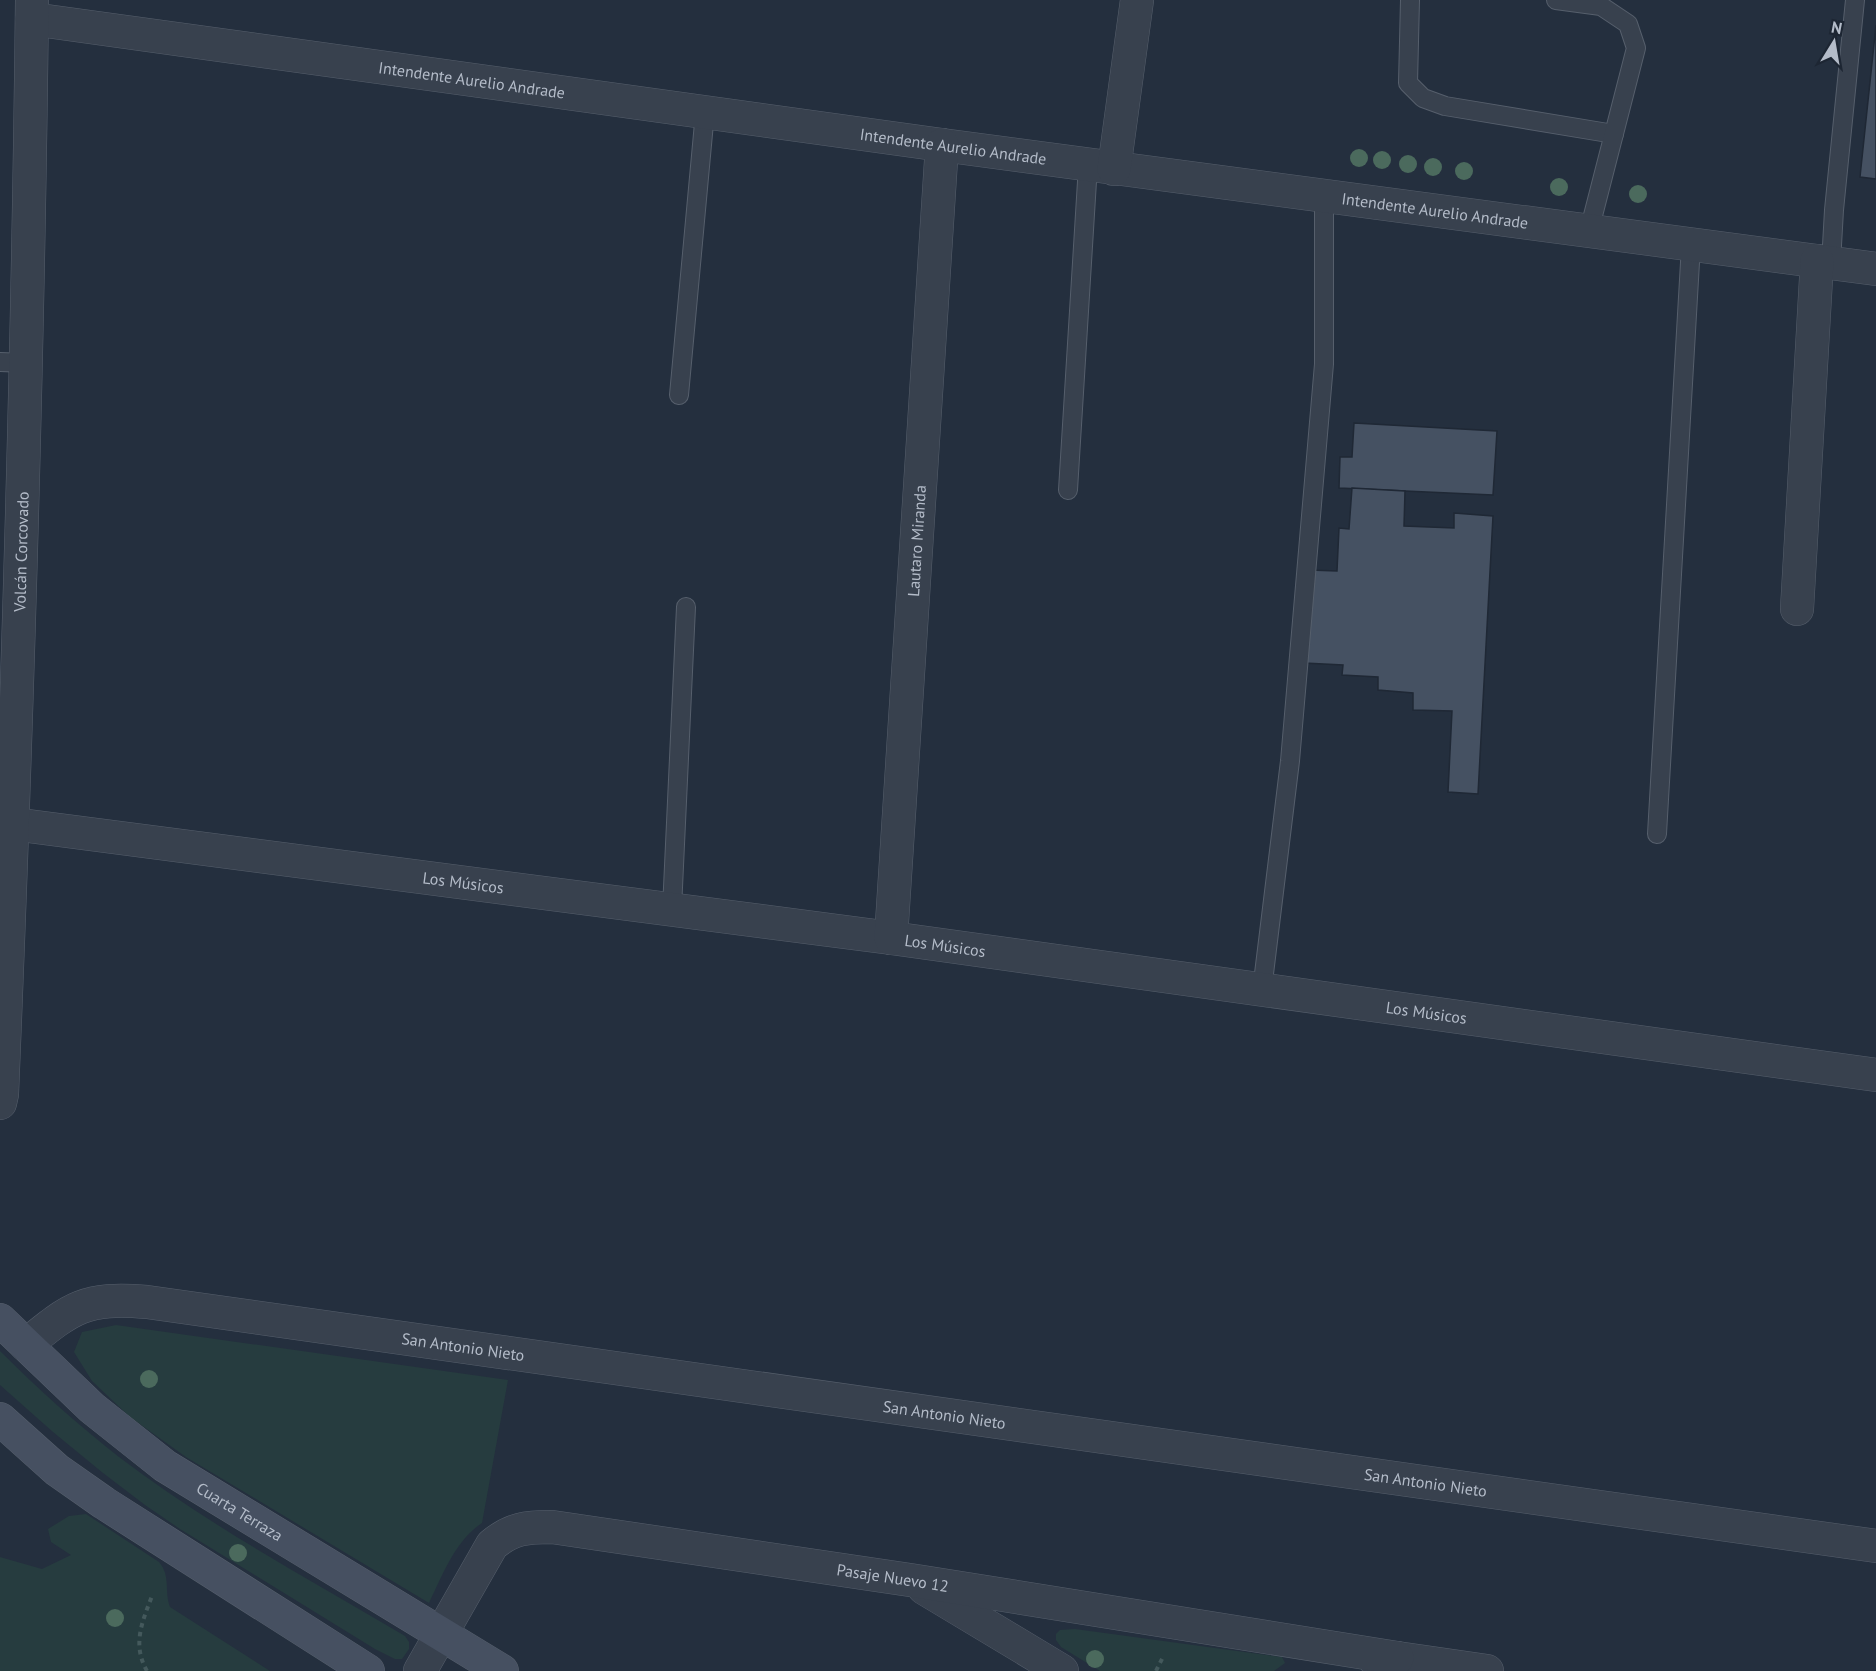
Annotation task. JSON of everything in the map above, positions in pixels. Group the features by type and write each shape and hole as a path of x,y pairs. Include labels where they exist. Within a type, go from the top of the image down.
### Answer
{"main road":[{"name":"Cuarta Terraza","path":"0,1320 92,1408 165,1466 502,1671"},
{"path":"0,1419 57,1470 104,1503 368,1671"}],"street":[{"path":"1101,167 1137,0"},
{"name":"Intendente Aurelio Andrade","path":"32,9 705,112 1101,167 1876,269"},
{"name":"Volcán Corcovado","path":"0,1102 13,824 13,362 32,9"},
{"name":"Lautaro Miranda","path":"891,938 942,145"},
{"path":"1797,609 1824,262"},
{"name":"Los Músicos","path":"13,824 891,938 1876,1075"},
{"name":"San Antonio Nieto","path":"26,1345 59,1318 86,1305 122,1300 147,1302 1876,1546"},
{"name":"Pasaje Nuevo 12","path":"442,1635 492,1545 504,1535 527,1527 552,1527 910,1580 1487,1671"},
{"path":"910,1580 1062,1671"},
{"path":"420,1671 442,1635"},
{"path":"1341,1671 1361,1664 1397,1658"}],"lane":[{"path":"1410,0 1408,82 1422,98 1445,106 1614,134"},
{"path":"1556,0 1601,6 1628,24 1636,48 1589,231"},
{"path":"1824,262 1834,210 1855,0"},
{"path":"679,395 705,112"},
{"path":"1068,490 1101,167"},
{"path":"1262,990 1290,761 1324,364 1324,195"},
{"path":"1657,834 1691,245"},
{"path":"672,909 686,607"}],"path":[{"path":"147,1671 141,1661 138,1640 152,1596"}],"green space":[{"path":"116,1325 508,1380 482,1523 464,1539 457,1549 429,1603 186,1457 130,1417 92,1381 74,1352 82,1332"},
{"path":"0,1351 73,1419 153,1482 259,1551 405,1636 409,1642 409,1649 402,1659 395,1659 375,1649 180,1529 103,1473 0,1385"},
{"path":"86,1514 159,1562 165,1573 170,1607 270,1671 0,1671 0,1557 42,1569 71,1555 51,1542 48,1529 69,1516"},
{"path":"1075,1629 1282,1657 1285,1663 1274,1671 1100,1671 1061,1647 1056,1640 1056,1634 1060,1630"}],"building":[{"path":"1876,25 1876,179 1860,177"},
{"path":"1354,423 1497,431 1493,495 1339,488 1340,457 1352,457"},
{"path":"1352,488 1405,491 1404,526 1454,528 1454,513 1493,516 1478,794 1448,792 1452,711 1413,710 1413,693 1378,690 1378,677 1342,675 1343,665 1304,663 1309,570 1337,571 1339,528 1349,529"}]}
